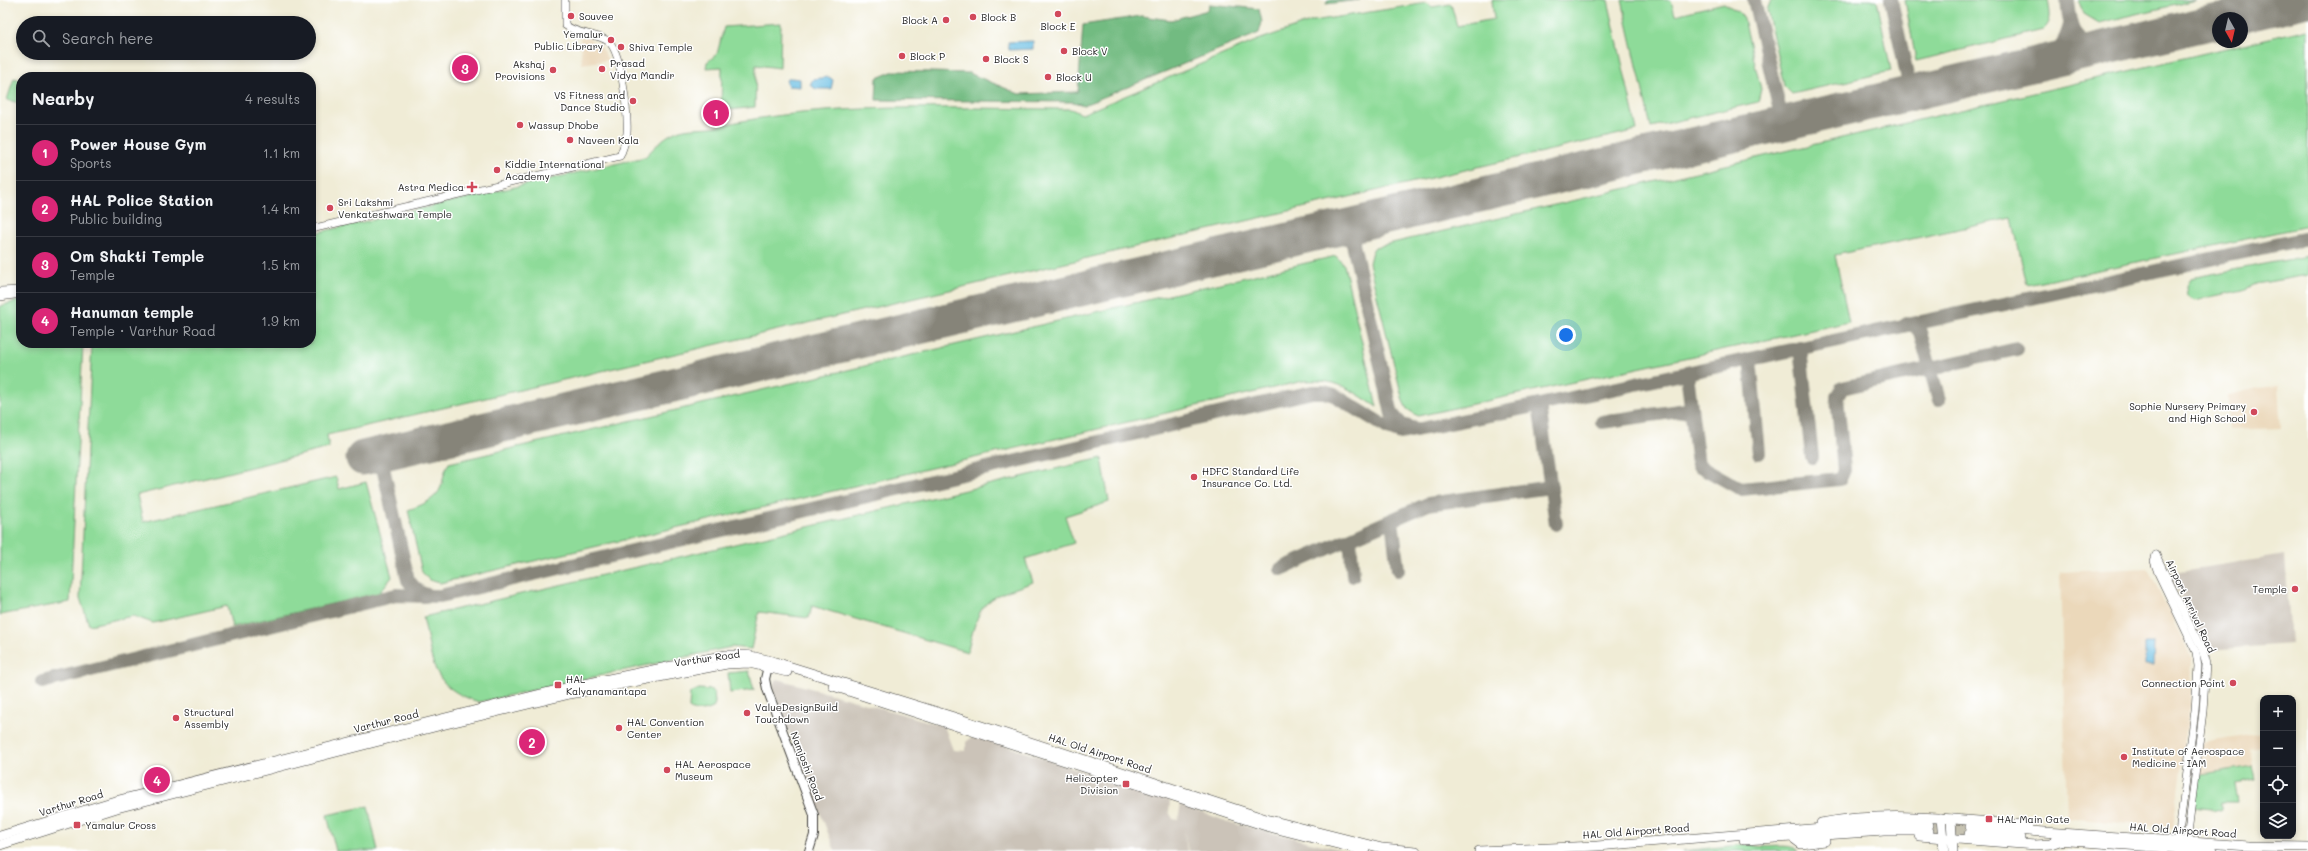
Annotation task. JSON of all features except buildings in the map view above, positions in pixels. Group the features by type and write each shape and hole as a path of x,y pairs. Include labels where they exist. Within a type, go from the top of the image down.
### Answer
{"main road":[{"name":"Varthur Road","path":"0,836 115,801 565,688 726,655 748,655 768,664"},
{"name":"Varthur Road","path":"0,845 117,808 570,694 727,664 781,664"},
{"name":"HAL Old Airport Road","path":"768,664 792,673 1260,820 1365,851"},
{"name":"Namjoshi Road","path":"768,664 767,689 814,815 814,836 809,851"},
{"name":"HAL Old Airport Road","path":"781,664 957,718 1260,820 1382,848 1416,851"},
{"path":"1794,834 1800,827 1833,820 1886,817 1941,818 2044,826 2056,832"},
{"path":"1941,818 1947,839 1953,851"},
{"path":"1944,851 1951,819"},
{"path":"1794,834 1929,828"},
{"name":"HAL Old Airport Road","path":"2212,851 2062,840 1969,830 2056,832 2182,841 2308,847"},
{"name":"HAL Old Airport Road","path":"1479,851 1597,846 1794,834"},
{"name":"HAL Old Airport Road","path":"1603,851 1794,834"},
{"path":"1794,834 1805,847 1890,836 2035,845 2051,844 2062,840"}],"street":[{"path":"316,228 620,156 625,144 627,131 625,92 613,48 608,42 571,30 565,25 566,0"},
{"path":"0,291 16,290"},
{"path":"0,297 16,295"},
{"name":"Airport Arrival Road","path":"2156,556 2202,649 2206,664 2203,711 2182,841 2198,666 2196,652 2158,573 2154,561 2156,556"}],"shaded area":[{"path":"580,37 589,38 602,48 608,60 582,64"},
{"name":"Sophie Nursery Primary and High School","path":"2278,386 2281,428 2229,430 2228,395 2258,388"},
{"path":"2285,555 2291,644 2208,650 2168,573"},
{"name":"Institute of Aerospace Medicine - IAM","path":"2148,568 2192,659 2191,696 2173,828 2067,818 2060,572"},
{"path":"778,679 944,726 953,750 966,751 966,742 971,738 979,737 1170,800 1169,812 1173,819 1178,820 1181,804 1228,822 1347,851 1188,851 1184,829 1187,851 835,851 773,690 774,682"},
{"path":"2260,733 2260,747 2250,749 2253,766 2197,775 2202,743"}],"green space":[{"path":"1328,0 1360,0 1326,4"},
{"path":"1492,0 1608,0 1637,130 327,435 329,448 137,495 143,522 336,477 339,489 366,482 392,577 379,593 232,627 227,606 153,623 133,616 89,625 80,598 92,348 316,348 316,233 645,157 667,137 675,132 685,129 712,127 760,118 804,113 893,108 1071,109 1082,114 1258,40 1313,21 1427,3 1432,7 1451,4 1457,26 1494,19"},
{"path":"1622,0 1671,0 1675,15 1724,3 1739,12 1744,19 1761,89 1758,102 1651,127"},
{"path":"1771,0 1877,0 1891,71 1792,94 1784,86 1767,10"},
{"path":"1905,0 2048,0 2050,20 2043,30 1916,61"},
{"path":"2078,0 2196,0 2099,23 2084,14"},
{"path":"1209,4 1259,9 1262,22 1259,33 1084,105 1073,102 876,100 877,78 894,71 969,73 1019,94 1078,92 1083,25 1141,16 1171,20 1208,10"},
{"path":"781,23 780,68 756,65 755,107 721,111 722,67 706,68 707,62 717,54 724,27"},
{"path":"2308,29 2308,226 2027,285 2012,218 1835,255 1849,322 1418,416 1407,409 1403,401 1369,263 1372,251 1375,247 2227,48 2248,48 2248,43"},
{"path":"14,78 16,79 16,102 7,100"},
{"path":"1336,256 1344,265 1377,407 1350,390 1334,383 1303,381 440,583 429,580 422,572 408,510 432,499 439,492 449,463"},
{"path":"2308,256 2308,275 2256,284 2243,290 2195,300 2187,296 2186,286 2190,278"},
{"path":"16,301 16,348 83,348 70,602 0,615 0,306"},
{"path":"1102,458 1109,502 1065,516 1074,543 1025,559 1033,582 1003,593 987,603 974,626 967,652 812,606 809,618 759,612 751,649 731,647 479,702 463,696 442,680 432,659 423,617"},
{"path":"749,671 754,690 730,693 728,673"},
{"path":"699,689 712,690 714,692 715,703 713,708 694,711 689,708 690,693"},
{"path":"2253,766 2256,780 2234,784 2237,802 2222,802 2222,810 2192,807 2197,775"},
{"path":"368,806 378,851 336,851 327,815"},
{"path":"1749,844 1761,847 1783,846 1795,848 1799,851 1683,851"}],"water":[{"path":"1033,41 1033,49 1009,50 1008,42"},
{"path":"829,77 833,80 831,89 816,89 810,85 813,79"},
{"path":"791,78 800,79 800,87 788,86 786,80"},
{"path":"2145,643 2154,643 2153,665 2145,665"}],"taxiway":[{"path":"1754,0 1783,124"},
{"path":"1891,0 1911,94"},
{"path":"2067,0 2069,18 2073,31 2082,40 2099,48"},
{"path":"2046,61 2061,45 2070,25"},
{"path":"1353,244 1354,233 1361,222"},
{"path":"1337,228 1347,234 1353,244 1392,414 1402,425 1416,429"},
{"path":"380,454 408,580 421,593 430,596 440,596 1312,392 1324,392 1334,395 1388,428 1401,433 1539,405 2308,238"},
{"path":"1906,324 1915,326 1920,332 1939,400"},
{"path":"1800,348 1812,457"},
{"path":"1687,373 1698,465 1741,489 1840,479 1844,470 1837,397 1842,388 2017,349"},
{"path":"1750,359 1759,453"},
{"path":"1539,405 1556,524"},
{"path":"1602,422 1686,410 1691,411"},
{"path":"1281,569 1428,504 1551,487"},
{"path":"1392,520 1398,570"},
{"path":"1350,539 1353,575"},
{"path":"42,682 396,595 425,596"}],"runway":[{"path":"2248,14 2308,0"},
{"path":"363,458 2212,22"}],"tunnel":[{"path":"1929,825 1970,827"},
{"path":"1929,831 1969,834"}],"place":[{"name":"Block E","path":"1058,14"},
{"name":"Souvee","path":"571,16"},
{"name":"Block B","path":"973,17"},
{"name":"Block A","path":"946,20"},
{"name":"Yemalur Public Library","path":"611,40"},
{"name":"Shiva Temple","path":"621,47"},
{"name":"Block V","path":"1064,51"},
{"name":"Block P","path":"902,56"},
{"name":"Block S","path":"986,59"},
{"name":"Om Shakti Temple","path":"465,68"},
{"name":"Prasad Vidya Mandir","path":"602,69"},
{"name":"Akshaj Provisions","path":"553,70"},
{"name":"Block U","path":"1048,77"},
{"name":"VS Fitness and Dance Studio","path":"633,101"},
{"name":"Power House Gym","path":"716,113"},
{"name":"Wassup Dhobe","path":"520,125"},
{"name":"Naveen Kala","path":"570,140"},
{"name":"Kiddie International Academy","path":"497,170"},
{"name":"Astra Medica","path":"472,187"},
{"name":"Sri Lakshmi Venkateshwara Temple","path":"330,208"},
{"name":"Sophie Nursery Primary and High School","path":"2254,412"},
{"name":"HDFC Standard Life Insurance Co. Ltd.","path":"1194,477"},
{"name":"Temple","path":"2295,589"},
{"name":"Connection Point","path":"2233,683"},
{"name":"HAL Kalyanamantapa","path":"558,685"},
{"name":"ValueDesignBuild Touchdown","path":"747,713"},
{"name":"Structural Assembly","path":"176,718"},
{"name":"HAL Convention Center","path":"619,728"},
{"name":"HAL Police Station","path":"532,742"},
{"name":"Institute of Aerospace Medicine - IAM","path":"2124,757"},
{"name":"HAL Aerospace Museum","path":"667,770"},
{"name":"Hanuman temple","path":"157,780"},
{"name":"Helicopter Division","path":"1126,784"},
{"name":"HAL Main Gate","path":"1989,819"},
{"name":"Yamalur Cross","path":"77,825"}]}
